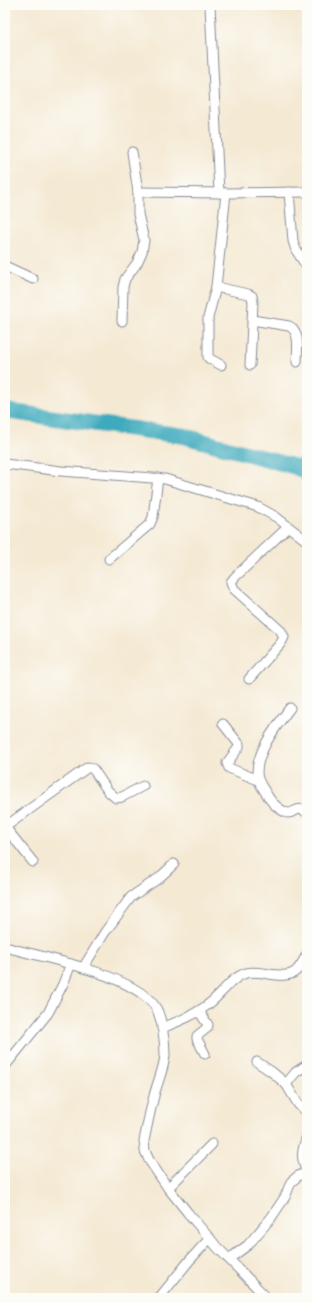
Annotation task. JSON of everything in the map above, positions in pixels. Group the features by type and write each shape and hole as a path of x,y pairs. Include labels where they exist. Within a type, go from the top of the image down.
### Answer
{"street":[{"path":"210,5 222,193 216,287 208,318 208,357 221,365"},
{"path":"122,320 123,287 125,279 137,263 142,252 144,240 138,214 138,192 132,152"},
{"path":"138,192 307,192"},
{"path":"289,192 293,240 296,250 307,267"},
{"path":"5,266 33,279"},
{"path":"216,287 252,296 250,365"},
{"path":"252,320 294,328 296,333 297,362"},
{"path":"5,464 61,471 165,479 258,507 276,517 307,541"},
{"path":"109,559 150,524 153,517 158,478"},
{"path":"249,679 284,638 281,631 234,589 231,582 235,576 288,527"},
{"path":"290,708 274,728 265,745 258,765 258,780 270,800 286,812 291,813 301,808 307,813"},
{"path":"223,724 239,744 239,747 227,765 229,768 258,780"},
{"path":"33,862 5,827 88,767 93,769 108,791 116,798 122,797 143,786"},
{"path":"83,968 105,932 132,897 159,878 174,864"},
{"path":"5,947 114,978 145,996 155,1006 160,1016 165,1055 144,1141 145,1151 160,1178 188,1213 267,1298"},
{"path":"162,1028 200,1011 213,1002 240,975 248,972 286,975 292,974 304,964 307,954"},
{"path":"5,1066 48,1013 71,966"},
{"path":"200,1011 208,1025 197,1039 205,1054"},
{"path":"257,1062 286,1084 298,1104 307,1113"},
{"path":"286,1084 296,1072 307,1065"},
{"path":"230,1259 248,1245 271,1218 285,1197 291,1182 298,1176 307,1172 302,1161 302,1150 307,1136"},
{"path":"168,1188 212,1144"},
{"path":"159,1298 210,1238"}],"waterway":[{"path":"5,411 184,436 296,467 307,473"}]}
